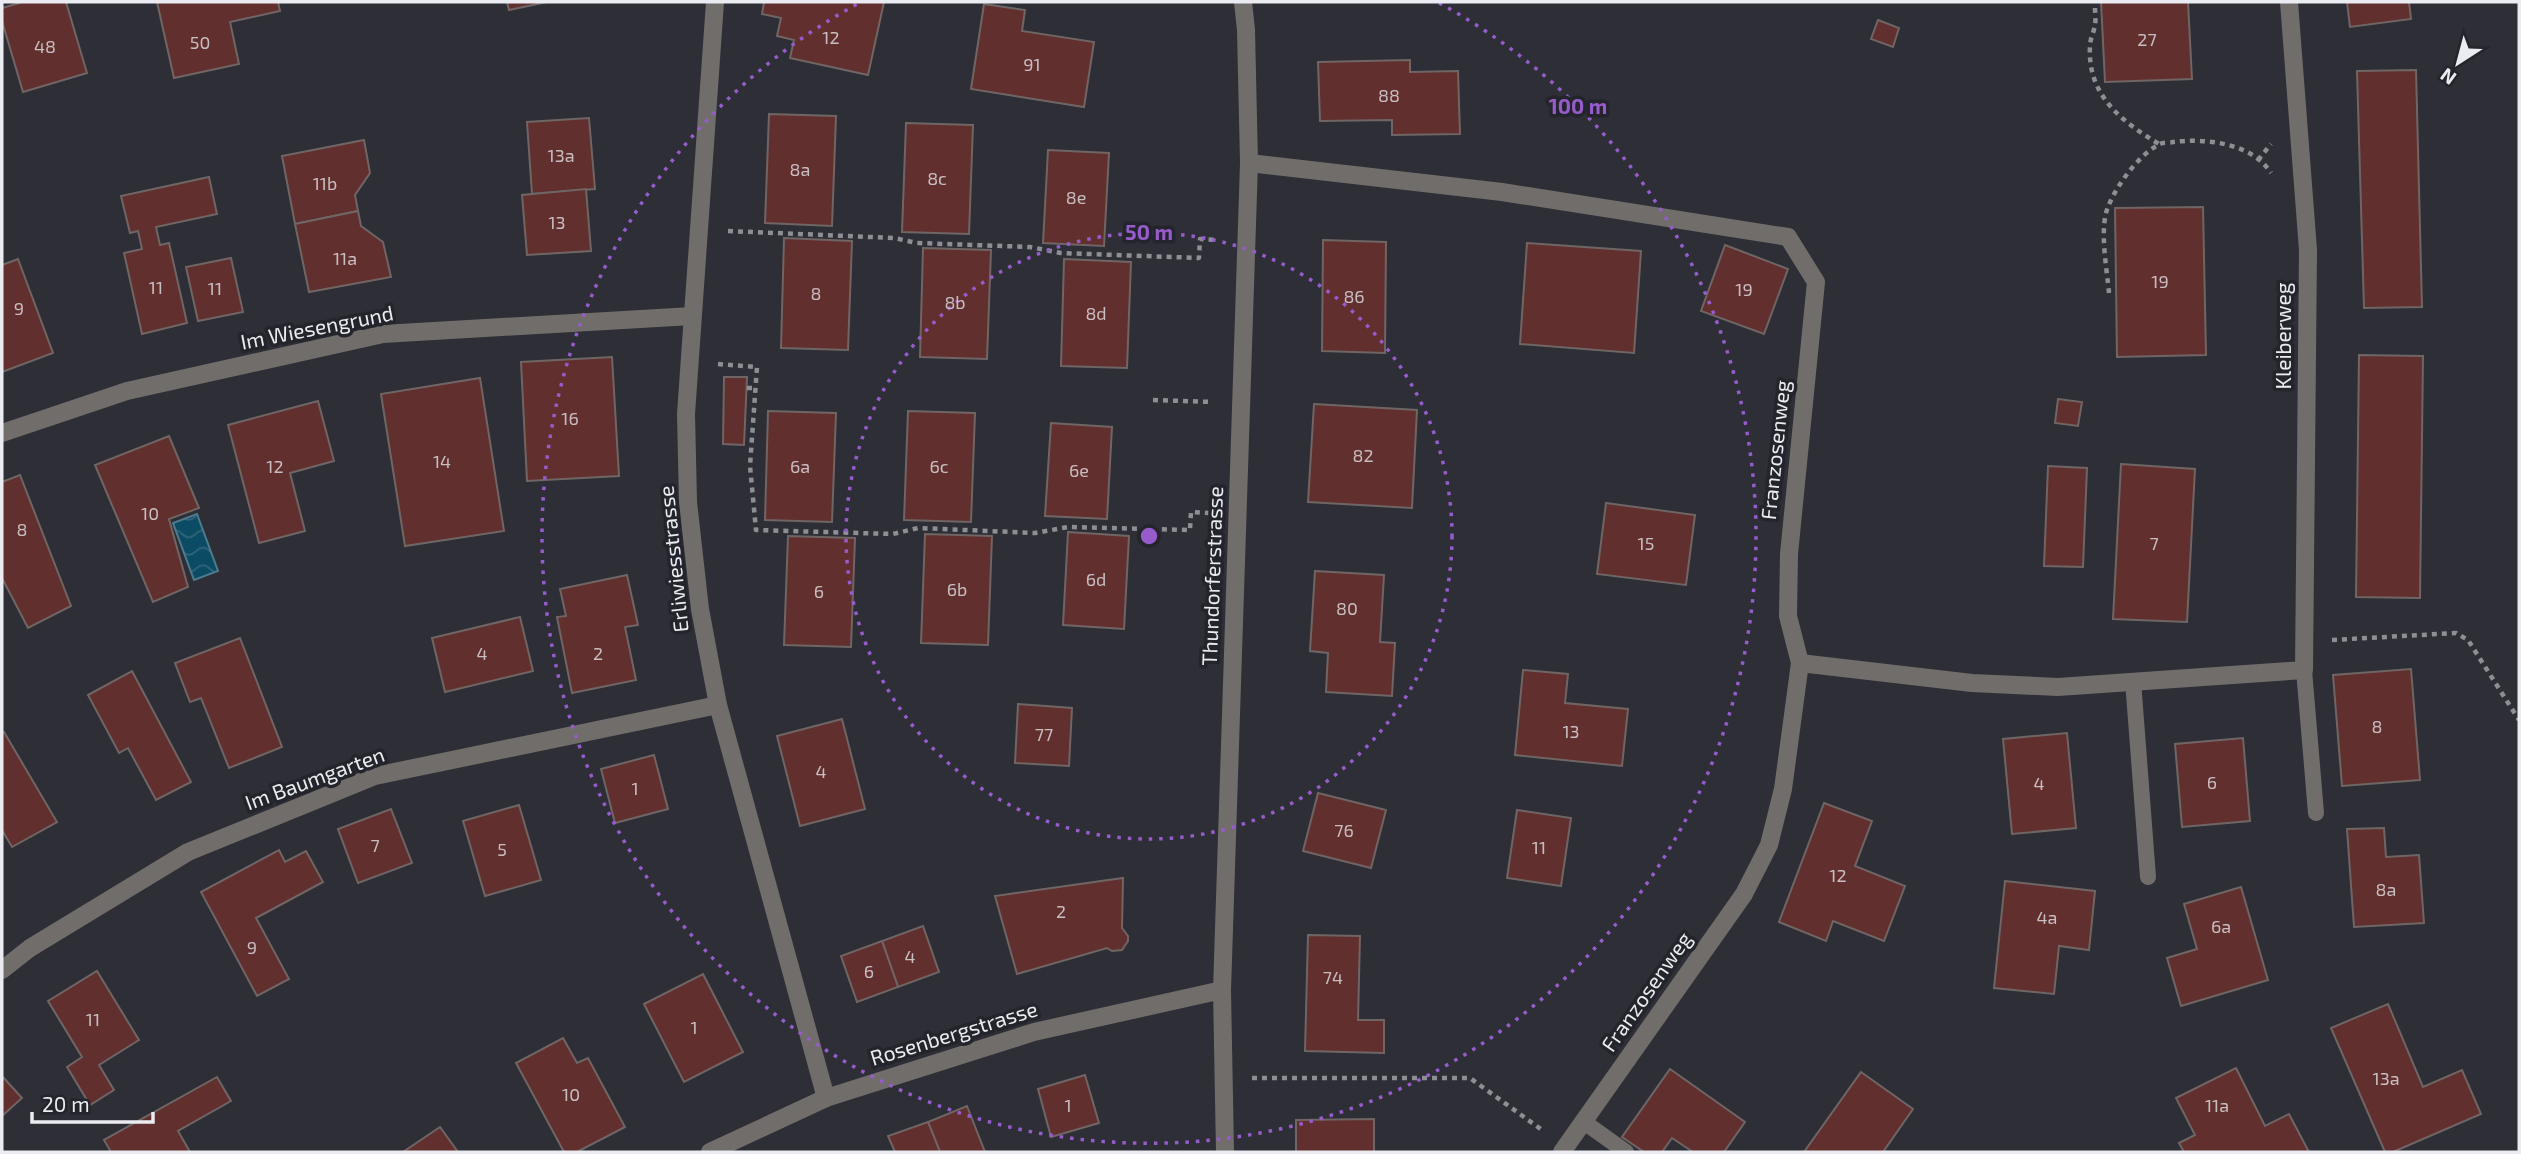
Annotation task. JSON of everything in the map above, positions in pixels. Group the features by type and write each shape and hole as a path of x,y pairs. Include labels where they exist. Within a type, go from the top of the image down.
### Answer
{"street":[{"name":"Erliwiesstrasse","path":"715,2 686,415 688,502 701,609 718,705 826,1098"},
{"name":"Thundorferstrasse","path":"1225,1152 1222,990 1249,163 1243,2"},
{"name":"Kleiberweg","path":"2289,2 2308,250 2304,670"},
{"name":"Franzosenweg","path":"1249,163 1502,192 1788,237 1816,282 1789,554 1788,616 1800,663 1783,789 1769,845 1744,894 1564,1150"},
{"name":"Im Wiesengrund","path":"2,433 127,391 383,334 692,316"},
{"path":"1800,663 1972,683 2058,687 2304,670"},
{"name":"Im Baumgarten","path":"2,970 30,948 188,852 375,776 718,705"},
{"name":"Rosenbergstrasse","path":"710,1152 826,1098 1034,1032 1222,990"}],"lane":[{"name":"Kleiberweg","path":"2304,670 2316,813"},
{"path":"2133,681 2148,877"},
{"path":"1584,1122 1626,1152"}],"path":[{"path":"2095,8 2096,24 2090,43 2091,68 2097,86 2109,107 2159,144"},
{"path":"2109,293 2105,240 2107,209 2130,169 2159,144 2189,140 2221,143 2249,153 2268,167 2284,191 2304,190"},
{"path":"698,230 894,238 917,243 1030,247 1061,253 1199,258 1200,239 1247,242"},
{"path":"689,363 757,367 750,466 756,530 893,534 918,528 1034,533 1068,527 1190,530 1191,512 1238,514"},
{"path":"747,388 755,388"},
{"path":"1153,400 1194,401"},
{"path":"2305,642 2456,633 2468,640 2519,720"},
{"path":"1261,1078 1470,1078 1564,1150"}],"water":[{"path":"197,514 218,571 194,580 173,523"}],"building":[{"path":"23,2 66,2 87,73 23,92 2,21 2,8"},
{"path":"157,2 278,2 280,11 230,22 239,64 174,78"},
{"path":"507,2 547,2 509,10"},
{"path":"764,2 884,2 868,75 790,58 794,40 777,36 781,18 762,14"},
{"path":"2101,2 2188,2 2192,79 2105,82"},
{"path":"2347,2 2409,2 2411,19 2350,27"},
{"path":"984,4 1025,10 1022,31 1094,42 1084,107 971,89"},
{"path":"1878,20 1899,28 1893,47 1871,39"},
{"path":"1410,60 1410,72 1458,71 1460,134 1392,135 1392,120 1320,121 1318,62"},
{"path":"2416,70 2422,307 2364,308 2357,71"},
{"path":"769,114 836,116 832,226 765,223"},
{"path":"589,118 595,189 532,194 527,122"},
{"path":"906,123 973,125 969,234 902,232"},
{"path":"364,140 370,173 355,195 358,211 295,224 282,156"},
{"path":"1048,150 1109,153 1104,246 1043,243"},
{"path":"209,177 217,214 156,227 160,245 169,243 187,323 142,334 124,253 142,249 138,231 130,233 121,196"},
{"path":"586,189 591,251 527,255 522,195"},
{"path":"2203,207 2206,355 2117,357 2115,208"},
{"path":"358,211 361,226 383,242 391,277 309,292 295,224"},
{"path":"784,238 852,241 848,350 781,348"},
{"path":"1323,240 1386,242 1385,353 1322,351"},
{"path":"1527,243 1641,251 1634,353 1520,344"},
{"path":"1725,245 1788,269 1764,334 1701,311"},
{"path":"923,248 991,250 987,359 920,357"},
{"path":"231,258 243,312 198,321 186,267"},
{"path":"18,259 53,353 2,372 2,265"},
{"path":"1064,259 1131,262 1127,368 1061,366"},
{"path":"2359,355 2423,356 2420,598 2356,597"},
{"path":"612,357 619,476 527,481 521,362"},
{"path":"724,377 747,377 744,445 723,444"},
{"path":"480,378 504,531 405,546 381,394"},
{"path":"2058,399 2082,402 2078,426 2055,423"},
{"path":"318,401 334,461 290,473 305,531 259,543 228,425"},
{"path":"1314,404 1417,410 1412,508 1308,502"},
{"path":"768,411 836,413 832,522 765,520"},
{"path":"908,411 975,413 971,522 904,520"},
{"path":"1051,423 1112,427 1107,519 1045,516"},
{"path":"169,436 199,508 169,519 188,587 153,602 95,465"},
{"path":"2121,464 2195,469 2187,622 2113,619"},
{"path":"2048,466 2087,468 2083,567 2044,566"},
{"path":"20,475 71,606 28,628 2,578 2,482"},
{"path":"1606,503 1695,515 1686,585 1597,574"},
{"path":"1068,532 1129,536 1124,629 1063,625"},
{"path":"925,534 992,536 988,645 921,643"},
{"path":"788,536 855,538 851,647 784,645"},
{"path":"1315,571 1384,575 1380,642 1395,643 1392,696 1326,692 1328,653 1310,651"},
{"path":"627,575 638,625 625,627 636,680 572,693 557,617 566,616 560,589"},
{"path":"520,617 533,671 445,692 432,638"},
{"path":"240,638 282,747 229,768 201,698 190,702 175,663"},
{"path":"2411,669 2420,780 2342,786 2333,675"},
{"path":"1523,670 1568,674 1565,703 1628,709 1622,766 1515,755"},
{"path":"132,671 191,782 156,800 128,748 119,753 88,695"},
{"path":"1018,704 1072,708 1069,766 1015,763"},
{"path":"842,719 865,809 800,826 777,736"},
{"path":"4,732 57,822 12,847 2,830"},
{"path":"2067,733 2076,828 2012,834 2003,739"},
{"path":"2243,738 2250,821 2182,827 2175,744"},
{"path":"654,755 668,809 615,823 601,769"},
{"path":"1318,793 1386,810 1371,868 1303,851"},
{"path":"1824,803 1872,821 1855,866 1905,886 1884,941 1833,921 1826,941 1779,922"},
{"path":"519,805 541,880 485,896 463,821"},
{"path":"391,809 412,863 358,883 338,829"},
{"path":"1517,810 1571,818 1561,886 1507,878"},
{"path":"2384,828 2386,857 2419,855 2424,923 2354,927 2347,829"},
{"path":"279,850 285,862 306,851 323,882 256,918 289,979 257,996 201,892"},
{"path":"1123,878 1122,928 1128,941 1122,950 1112,951 1107,948 1017,974 995,896"},
{"path":"2005,881 2095,891 2089,950 2059,946 2054,994 1994,988"},
{"path":"2241,887 2268,980 2181,1006 2167,958 2197,949 2184,904"},
{"path":"923,926 939,972 898,987 882,941"},
{"path":"1308,935 1360,936 1358,1020 1384,1020 1384,1053 1305,1051"},
{"path":"882,941 898,987 857,1002 841,956"},
{"path":"97,971 139,1040 99,1065 114,1090 90,1105 67,1067 82,1057 48,1001"},
{"path":"703,974 743,1052 684,1082 644,1004"},
{"path":"2388,1004 2423,1087 2462,1070 2481,1114 2393,1152 2385,1152 2331,1028"},
{"path":"563,1038 577,1063 588,1058 625,1127 577,1152 564,1152 516,1063"},
{"path":"2236,1068 2265,1126 2289,1114 2309,1152 2184,1152 2179,1143 2195,1135 2176,1098"},
{"path":"1670,1069 1745,1122 1724,1152 1693,1152 1672,1138 1662,1152 1644,1152 1622,1137"},
{"path":"1861,1072 1913,1109 1883,1152 1804,1152"},
{"path":"1085,1075 1099,1123 1051,1137 1038,1089"},
{"path":"2,1076 22,1098 2,1116"},
{"path":"217,1077 231,1101 178,1131 190,1152 111,1152 104,1140"},
{"path":"967,1106 985,1152 940,1152 928,1122"},
{"path":"1374,1119 1374,1152 1296,1152 1296,1120"},
{"path":"928,1122 940,1152 895,1152 888,1136"},
{"path":"440,1127 458,1152 403,1152"}]}
